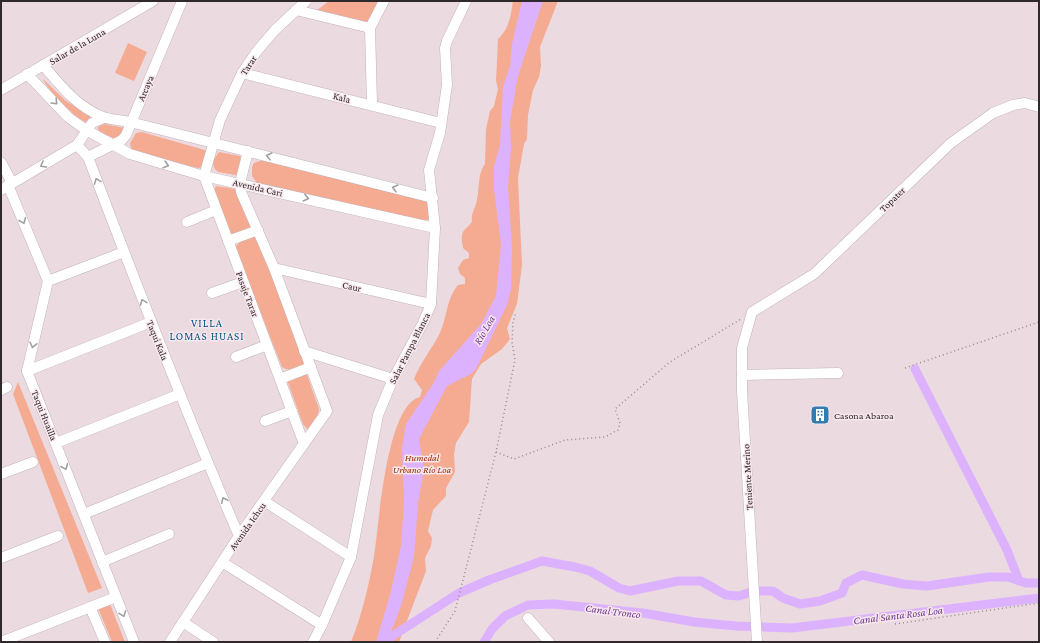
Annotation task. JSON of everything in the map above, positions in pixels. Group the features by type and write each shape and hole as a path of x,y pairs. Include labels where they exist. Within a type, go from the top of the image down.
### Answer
{"street":[{"name":"Salar de la Luna","path":"1,90 153,1"},
{"name":"Arcaya","path":"88,157 113,145 126,135 130,122 182,1"},
{"name":"Tarar","path":"213,143 226,104 242,73 265,41 306,1"},
{"path":"372,104 370,28 384,1"},
{"name":"Salar Pampa Blanca","path":"313,642 322,625 351,557 378,415 393,379 423,323 431,304 435,228 430,170 438,142 447,79 445,48 447,40 466,1"},
{"path":"296,10 370,28"},
{"path":"43,65 67,93 89,110 104,118 130,122 433,198"},
{"name":"Kala","path":"242,73 372,104 441,123"},
{"name":"Avenida Cari","path":"27,74 68,117 86,130 130,154 204,176 435,228"},
{"name":"Topater","path":"752,312 814,274 951,143 993,113 1013,105 1025,103 1039,107"},
{"path":"7,186 77,145 92,123 104,118"},
{"path":"204,176 213,143"},
{"name":"Taqui Kala","path":"77,145 88,157 151,322 208,463 240,536"},
{"path":"248,151 240,183 241,192 274,268 311,368 280,379"},
{"path":"1,162 7,186 48,281 27,371"},
{"name":"Pasaje Tarar","path":"204,176 304,444"},
{"path":"187,222 216,210"},
{"path":"228,241 258,230"},
{"path":"48,281 124,252"},
{"name":"Caur","path":"274,268 431,304"},
{"path":"212,293 243,282"},
{"name":"Teniente Merino","path":"752,312 742,348 742,375 757,642"},
{"path":"27,371 151,322"},
{"path":"236,357 267,345"},
{"path":"304,351 393,379"},
{"name":"Avenida Ichcu","path":"170,642 222,562 327,411 311,368"},
{"name":"Taqui Huailla","path":"27,371 134,642"},
{"path":"742,375 838,373"},
{"path":"56,443 180,394"},
{"path":"264,421 292,410"},
{"path":"1,474 33,462"},
{"path":"84,514 208,463"},
{"path":"264,502 351,557"},
{"path":"102,562 169,534"},
{"path":"1,558 58,536"},
{"path":"222,562 322,625"},
{"path":"1,642 116,597"},
{"path":"90,607 105,642"},
{"path":"528,618 549,642"},
{"path":"183,622 213,642"}],"path":[{"path":"435,642 454,611 496,452 515,360 512,342 513,322 516,312"},
{"path":"496,452 514,459 565,440 605,437 618,430 620,423 615,409 670,362 752,312"},
{"path":"905,368 1039,322"},
{"path":"895,624 1039,603"}],"green space":[{"path":"329,1 380,1 368,22 316,11"},
{"name":"Humedal Urbano Río Loa","path":"513,1 558,1 540,47 541,66 539,77 533,90 528,115 527,139 524,144 518,178 522,265 517,304 507,328 510,339 502,349 481,364 472,379 469,422 456,443 454,454 455,472 446,488 446,496 433,510 428,531 432,538 431,546 425,558 426,571 399,642 351,642 362,611 370,578 386,468 399,421 408,405 420,397 422,390 414,379 419,367 442,329 451,296 458,285 465,284 465,278 460,274 458,268 463,260 469,258 469,253 463,248 462,235 472,222 472,214 476,204 482,168 485,164 486,129 490,111 494,106 498,89 496,81 498,39 505,31 507,26"},
{"path":"128,43 147,52 134,81 115,73"},
{"path":"43,79 66,101 90,115 90,119 87,122 76,116 62,104"},
{"path":"104,124 125,128 126,130 115,139 100,132 98,127"},
{"path":"142,132 208,151 203,167 198,168 136,152 131,149 130,143 136,133"},
{"path":"219,152 240,156 242,159 242,170 236,175 218,172 214,168 213,161"},
{"path":"263,160 426,201 431,206 430,218 425,221 412,219 257,183 252,176 252,167 254,163"},
{"path":"216,186 236,189 253,228 232,236 214,191"},
{"path":"252,236 257,238 304,360 303,365 295,369 290,370 282,367 235,247 242,240"},
{"path":"306,372 319,409 318,415 308,430 303,424 287,380"},
{"path":"18,382 102,588 88,593 13,394"},
{"path":"110,604 125,642 112,642 98,608"}],"water":[{"name":"Río Loa","path":"522,1 543,1 518,76 510,121 511,148 508,187 512,248 511,289 507,305 476,369 471,374 447,386 419,439 424,470 418,503 414,557 401,606 387,642 376,642 390,595 401,546 404,502 402,448 406,424 433,384 439,371 481,324 496,296 501,245 494,189 494,166 500,145 503,87 510,66 512,44"}],"waterway":[{"path":"915,369 1007,550 1019,581"},
{"path":"383,642 459,593 489,580 542,561 590,571 619,588 630,591 678,581 701,581 726,595 739,596 754,591 773,591 783,598 800,604 820,601 842,593 846,583 862,575 903,584 927,586 989,577 1008,577 1026,583 1039,583"},
{"name":"Canal Santa Rosa Loa","path":"484,642 492,629 505,616 528,605 554,604 643,613 694,622 736,626 792,628 1039,598"}],"place":[{"name":"Casona Abaroa","path":"820,415"}],"district":[{"name":"VILLA LOMAS HUASI","path":"207,329"}],"water label":[{"name":"Canal Tronco","path":"613,611"}]}
